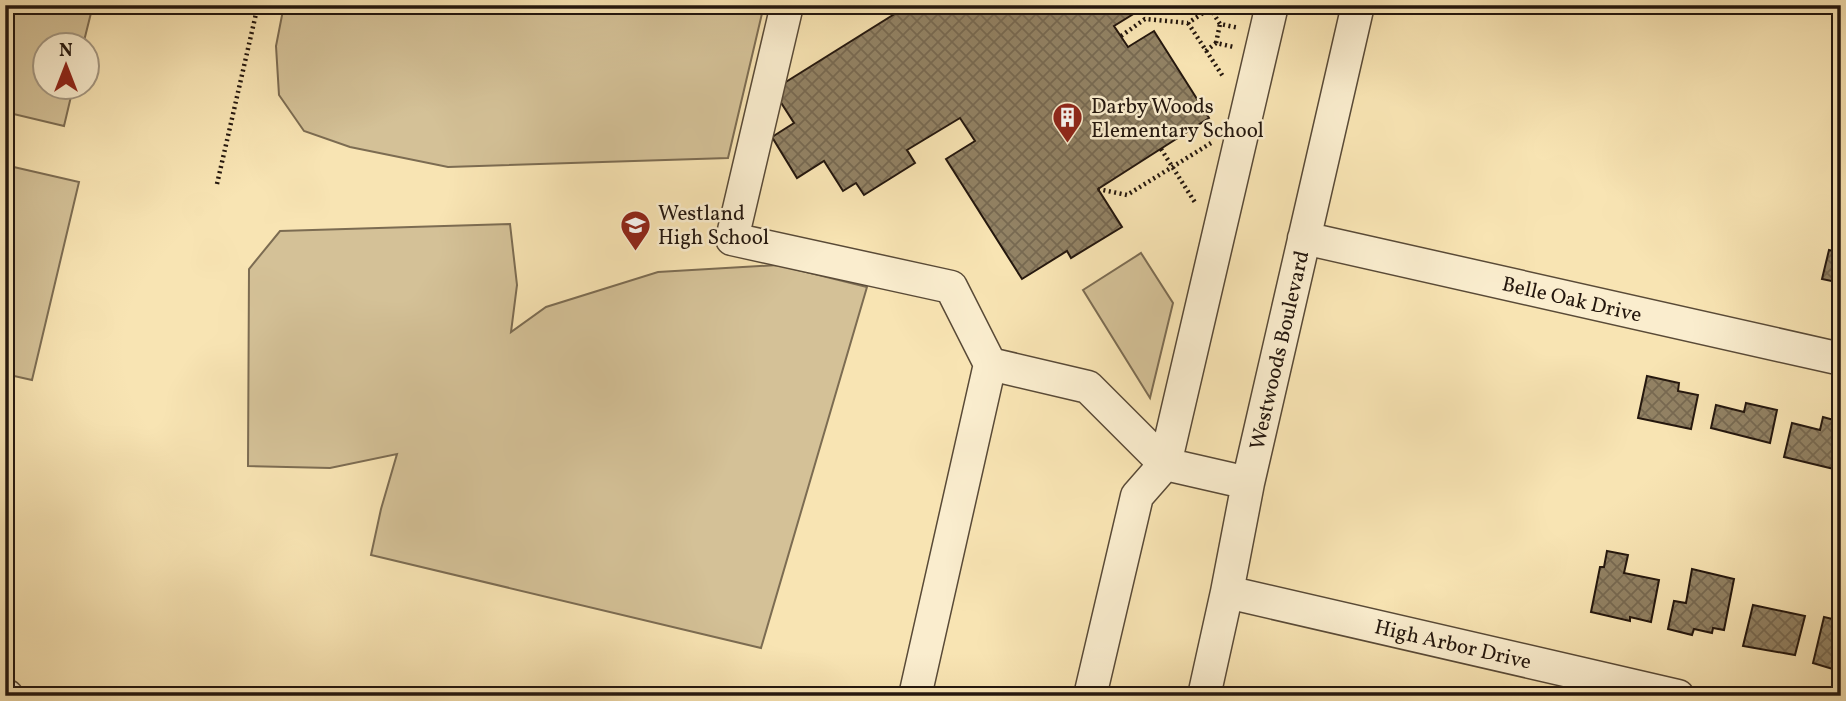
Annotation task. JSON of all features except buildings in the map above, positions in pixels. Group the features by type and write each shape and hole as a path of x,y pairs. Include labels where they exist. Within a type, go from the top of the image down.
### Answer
{"street":[{"path":"787,5 732,239 951,287 990,364 915,696"},
{"path":"1090,696 1136,496 1165,464 1272,5"},
{"name":"Westwoods Boulevard","path":"1204,696 1248,483 1359,5"},
{"name":"Belle Oak Drive","path":"1304,238 1841,359"},
{"path":"990,364 1088,387 1165,464 1248,483"},
{"name":"High Arbor Drive","path":"1227,592 1678,696"}],"path":[{"path":"217,184 258,5"},
{"path":"1121,36 1145,19 1188,23 1213,7 1220,24 1216,43 1206,51"},
{"path":"1188,23 1225,79"},
{"path":"1220,24 1245,29"},
{"path":"1216,43 1241,48"},
{"path":"1098,189 1127,195 1220,138"},
{"path":"1161,149 1203,214"}],"shaded area":[{"path":"5,5 93,5 86,32 32,32 32,102 70,102 64,126 5,112"},
{"path":"284,5 764,5 728,158 448,167 350,147 304,131 279,95 276,46"},
{"path":"5,165 79,182 32,380 5,374"},
{"path":"510,224 517,285 511,332 546,307 658,272 778,265 867,287 761,648 371,555 397,454 330,468 248,466 249,269 280,231"},
{"path":"1141,253 1173,303 1150,398 1083,290"}],"place":[{"name":"Darby Woods Elementary School","path":"1068,145"},
{"name":"Westland High School","path":"635,252"}]}
